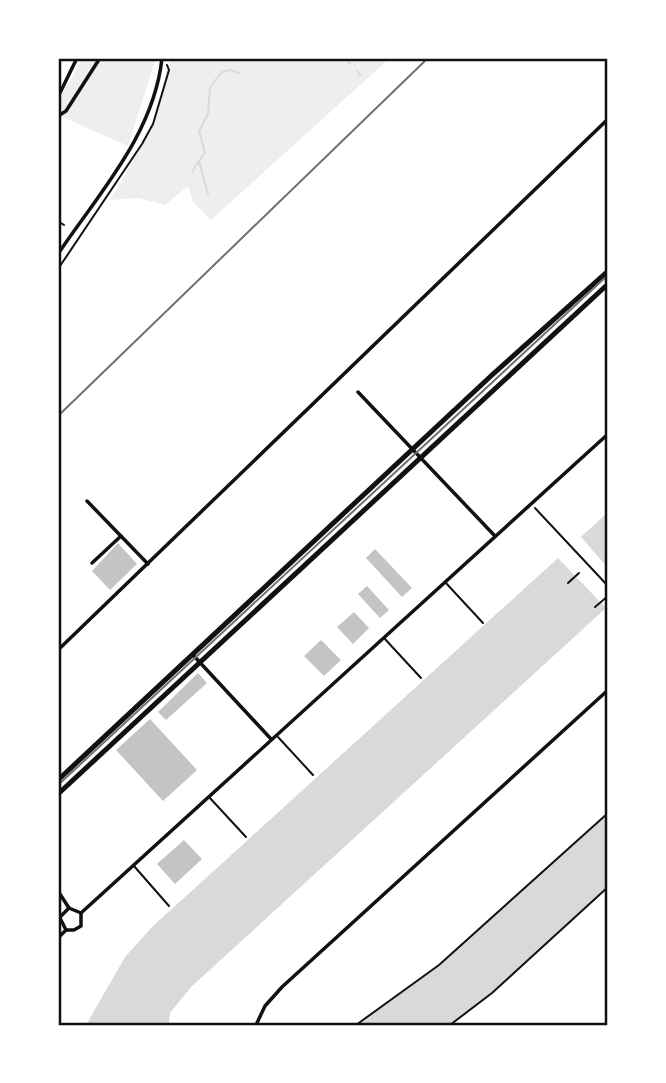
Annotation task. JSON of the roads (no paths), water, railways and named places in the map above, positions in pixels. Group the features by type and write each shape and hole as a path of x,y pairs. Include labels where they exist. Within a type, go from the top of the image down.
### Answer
{"main road":[{"path":"58,780 412,449 608,271"},
{"path":"58,793 608,284"}],"street":[{"path":"58,97 77,58"},
{"path":"58,116 66,111 100,58"},
{"path":"58,254 138,135 153,99 162,58"},
{"path":"58,650 608,119"},
{"path":"358,392 494,535"},
{"path":"58,938 66,930 81,926 81,913 608,434"},
{"path":"87,501 148,564"},
{"path":"92,563 121,536"},
{"path":"193,655 271,739"},
{"path":"256,1025 265,1006 282,987 608,690"},
{"path":"58,891 69,908 81,913"},
{"path":"66,930 59,917 69,908"}],"lane":[{"path":"444,581 483,623"},
{"path":"383,637 421,678"},
{"path":"276,734 313,775"},
{"path":"209,797 246,837"},
{"path":"134,866 169,906"}],"waterway":[{"path":"345,58 350,64"},
{"path":"208,194 199,161 205,153 199,131 208,114 210,87 222,72 230,70 239,73"},
{"path":"357,71 360,75"},
{"path":"192,172 198,162"}],"tram line":[{"path":"58,785 608,275"}],"railway":[{"path":"58,416 428,58"}]}
